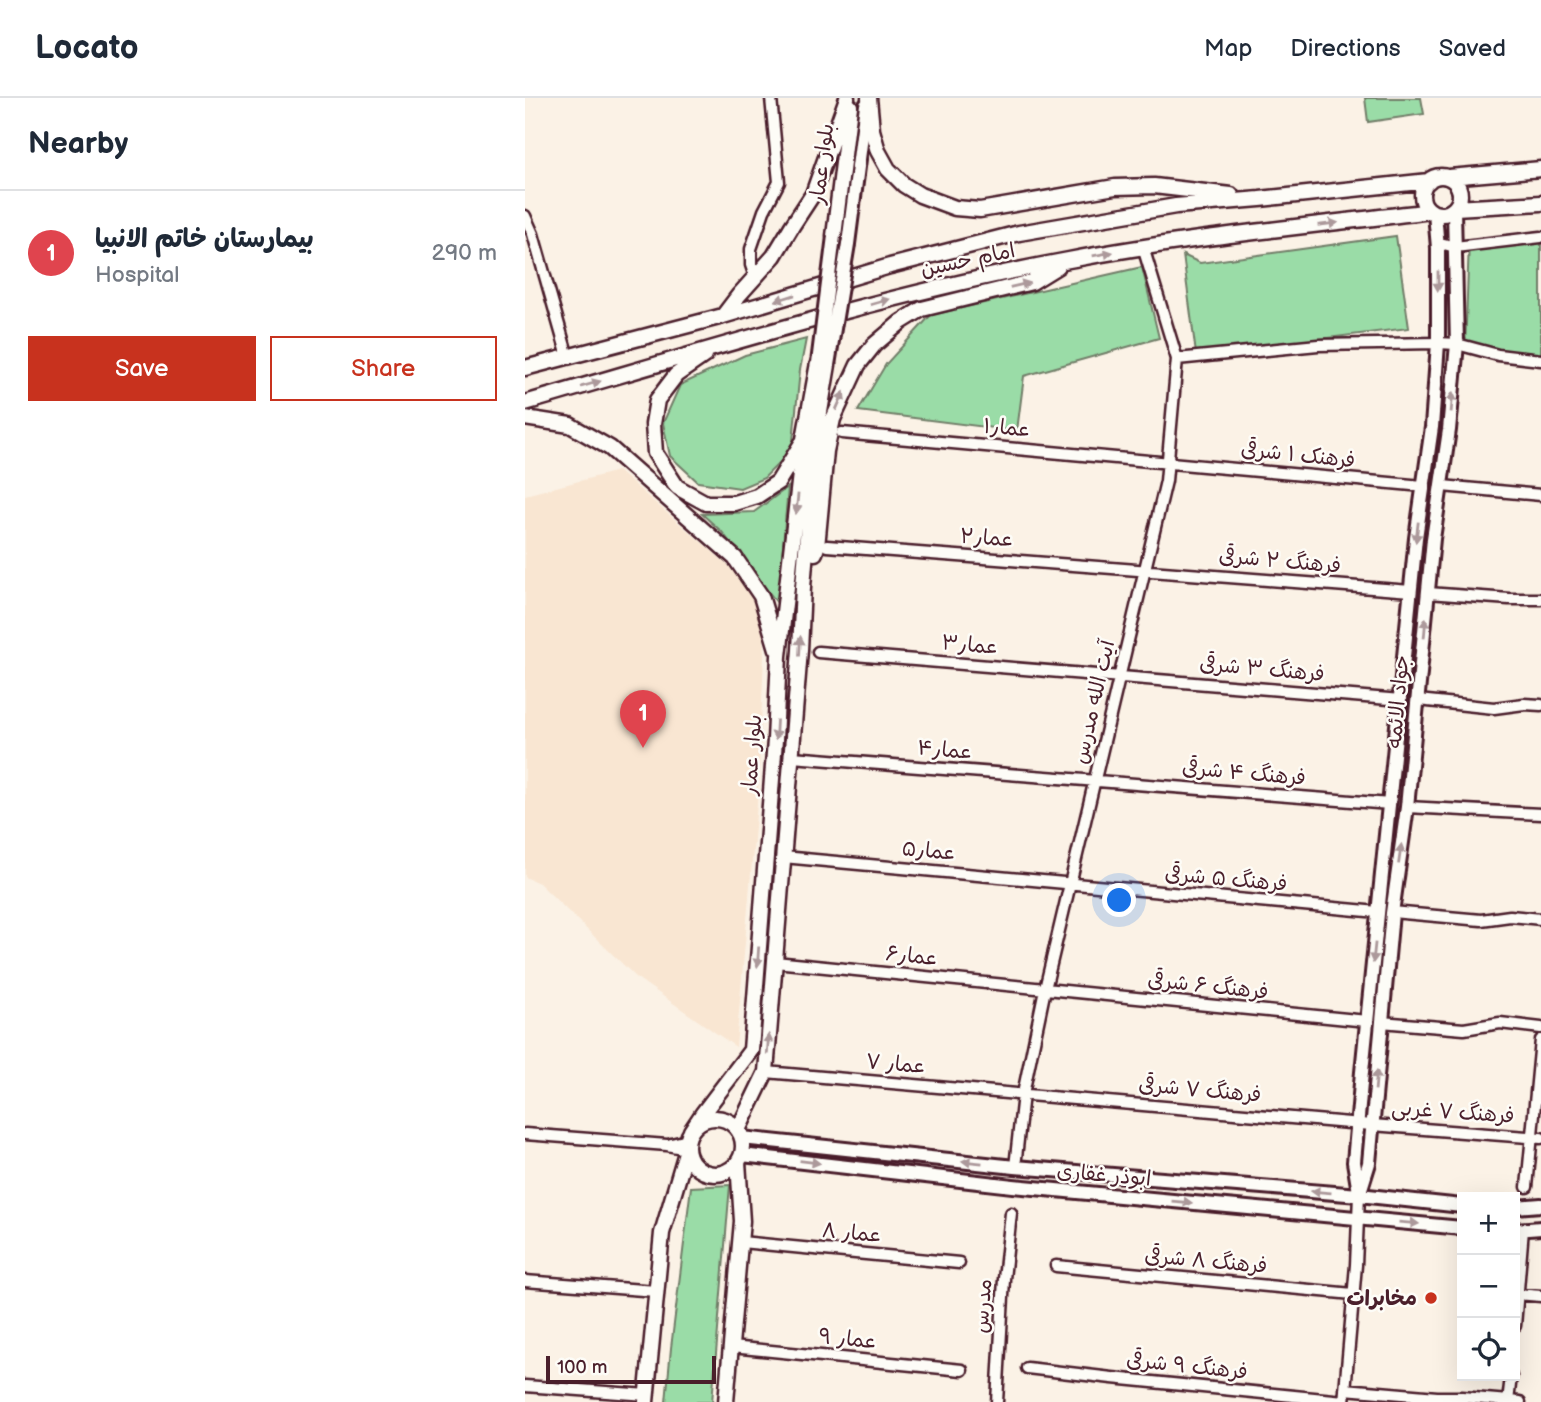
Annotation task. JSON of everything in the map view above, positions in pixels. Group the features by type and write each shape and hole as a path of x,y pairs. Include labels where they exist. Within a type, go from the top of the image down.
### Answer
{"main road":[{"path":"723,316 774,256 813,194 849,98"},
{"name":"بلوار عمار","path":"834,236 849,98"},
{"path":"868,98 872,130 878,151 888,169 904,185 920,195 955,208 981,210 1115,187 1154,186 1260,199"},
{"path":"1449,177 1460,188 1459,204 1446,214 1433,212 1422,198 1423,190 1433,177 1541,169"},
{"name":"امام حسین","path":"525,368 723,316 890,266 1019,233 1176,206 1429,181"},
{"path":"1454,209 1541,203"},
{"name":"امام حسین","path":"525,402 908,294 1067,260 1143,247 1433,212"},
{"path":"803,587 817,547 826,451 833,419 858,365 874,345 901,322 922,309 1032,282 1067,260"},
{"path":"712,349 676,375 657,400 653,424 655,453 677,486 706,503 734,503 757,496 778,482 804,439"},
{"name":"بلوار عمار","path":"646,1399 662,1233 689,1140 703,1113 751,1051 779,656 804,439 823,364"},
{"name":"بلوار عمار","path":"740,1134 766,1072 823,364"},
{"path":"525,418 570,425 610,448 735,558 761,596 779,656"},
{"path":"726,1402 743,1221 740,1158 743,1146 740,1134 733,1124 716,1118 698,1124 689,1140 690,1158 703,1172 722,1173 731,1169 740,1158"}],"street":[{"path":"755,277 751,265 751,249 764,211 779,182 771,98"},
{"path":"823,364 848,244 868,98"},
{"name":"جواد الائمه","path":"1344,1401 1358,1219 1359,1195 1355,1162 1367,1021 1385,912 1407,807 1433,540 1442,486 1457,344 1454,209"},
{"name":"جواد الائمه","path":"1359,1195 1369,1163 1381,1023 1390,804 1438,343 1438,248 1433,212"},
{"path":"525,216 533,234 568,357"},
{"path":"823,364 834,236"},
{"path":"1438,248 1444,244 1455,247 1541,237"},
{"name":"آیت الله مدرس","path":"1015,1167 1023,1094 1045,989 1167,481 1177,359 1143,247"},
{"path":"1177,359 1318,345 1438,343 1457,344 1498,355 1541,360"},
{"name":"عمار۱","path":"842,433 1168,462"},
{"name":"فرهنک ۱ شرقی","path":"1168,462 1423,486"},
{"path":"1442,486 1541,495"},
{"name":"عمار۲","path":"827,545 1145,570"},
{"name":"فرهنگ ۲ شرقی","path":"1145,570 1411,591"},
{"path":"1428,593 1541,599"},
{"name":"عمار۳","path":"818,652 1120,677"},
{"name":"فرهنگ ۳ شرقی","path":"1120,677 1401,700"},
{"path":"1417,700 1495,708 1524,704 1541,705"},
{"name":"عمار۴","path":"792,757 1095,781"},
{"name":"فرهنگ ۴ شرقی","path":"1095,781 1390,804"},
{"path":"770,801 788,802"},
{"path":"1407,807 1541,814"},
{"name":"عمار۵","path":"783,857 1071,884"},
{"name":"فرهنگ ۵ شرقی","path":"1071,884 1385,912 1481,919 1510,916 1541,919"},
{"name":"عمار۶","path":"775,962 1045,989"},
{"name":"فرهنگ ۶ شرقی","path":"1045,989 1367,1021"},
{"path":"1381,1023 1464,1029 1500,1023 1541,1028"},
{"path":"1527,1187 1536,1138 1541,1040"},
{"name":"عمار ۷","path":"766,1072 1023,1094"},
{"name":"فرهنگ ۷ شرقی","path":"1023,1094 1372,1125"},
{"name":"فرهنگ ۷ غربی","path":"1372,1125 1536,1138"},
{"name":"ابوذر غفاری","path":"740,1134 1015,1167 1457,1205"},
{"path":"525,1135 667,1145 689,1140"},
{"name":"ابوذر غفاری","path":"740,1158 1457,1228"},
{"path":"1520,1207 1541,1205"},
{"name":"مدرس","path":"996,1402 1011,1213"},
{"path":"1520,1229 1541,1228"},
{"name":"عمار ۸","path":"741,1242 959,1263"},
{"name":"فرهنگ ۸ شرقی","path":"1056,1266 1353,1294"},
{"path":"525,1281 656,1291"},
{"path":"1520,1293 1541,1296"},
{"name":"عمار ۹","path":"731,1347 961,1370"},
{"name":"فرهنگ ۹ شرقی","path":"1027,1368 1344,1401"},
{"path":"1345,1389 1512,1402 1511,1381"},
{"path":"525,1385 646,1399"}],"shaded area":[{"path":"618,471 728,565 752,597 763,632 758,792 736,1047 637,978 539,883 525,877 525,495"}],"green space":[{"path":"1365,98 1421,98 1424,114 1368,122"},
{"path":"1396,236 1409,328 1196,354 1183,255 1200,263"},
{"path":"1541,237 1541,357 1465,350 1469,242"},
{"path":"1142,267 1159,338 1024,376 1017,431 858,411 886,364 931,315"},
{"path":"806,339 793,441 789,453 764,478 740,488 698,482 670,456 663,423 680,385 745,355"},
{"path":"788,487 778,604 722,532 702,514 754,512"},
{"path":"730,1185 712,1402 666,1402 691,1187"}],"place":[{"name":"بیمارستان خاتم الانبیا","path":"643,748"},
{"name":"مخابرات","path":"1431,1298"}]}
